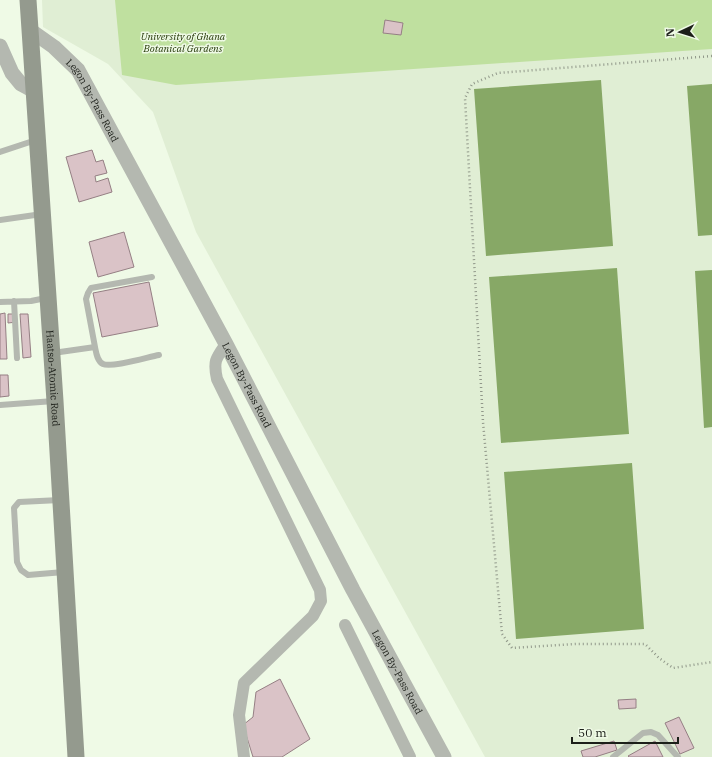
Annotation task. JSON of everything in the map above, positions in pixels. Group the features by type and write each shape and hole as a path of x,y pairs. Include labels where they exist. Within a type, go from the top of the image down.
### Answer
{"main road":[{"name":"Haatso-Atomic Road","path":"28,0 55,401 76,757"}],"street":[{"name":"Legon By-Pass Road","path":"30,30 54,47 78,70 226,344 353,590 444,757"},
{"path":"0,46 12,73 21,84 34,91"},
{"path":"226,344 215,360 214,370 217,379 320,590 321,601 313,616 244,683 239,715 244,757"},
{"path":"345,625 410,757"}],"lane":[{"path":"0,152 38,139"},
{"path":"0,220 42,214"},
{"path":"152,277 92,288 86,299 95,347 99,360 102,364 116,365 159,355"},
{"path":"0,302 31,301 48,297"},
{"path":"14,301 17,358"},
{"path":"51,353 95,347"},
{"path":"0,405 55,401"},
{"path":"61,500 19,502 14,508 17,562 21,570 28,575 65,571"},
{"path":"613,757 643,733 651,732 658,735 678,757"}],"path":[{"path":"712,56 498,73 472,84 465,98 483,422 502,634 512,648 575,644 645,644 658,658 673,668 712,662"}],"shaded area":[{"path":"42,0 712,0 712,757 485,757 196,232 153,112 108,64 43,27"},
{"path":"601,80 613,246 486,256 474,89"},
{"path":"712,84 712,235 698,236 687,86"},
{"path":"617,268 629,434 501,443 489,277"},
{"path":"712,270 712,427 704,428 695,271"},
{"path":"632,463 644,629 516,639 504,472"}],"green space":[{"name":"University of Ghana Botanical Gardens","path":"115,0 712,0 712,49 176,85 122,75"}],"building":[{"path":"385,20 403,23 401,35 383,33"},
{"path":"92,150 96,162 103,160 107,173 95,176 96,182 108,178 112,192 79,202 66,157"},
{"path":"124,232 134,267 98,277 89,242"},
{"path":"149,282 158,326 102,337 93,293"},
{"path":"5,313 7,359 0,359 0,314"},
{"path":"8,314 16,314 17,322 8,323"},
{"path":"20,314 28,314 31,357 23,358"},
{"path":"0,375 8,375 9,396 0,397"},
{"path":"280,679 310,739 282,757 253,757 243,725 253,717 256,692"},
{"path":"636,699 636,708 619,709 618,700"},
{"path":"679,717 694,748 680,754 665,723"},
{"path":"614,741 617,750 595,757 583,757 581,751"},
{"path":"655,741 663,757 628,756"}]}
